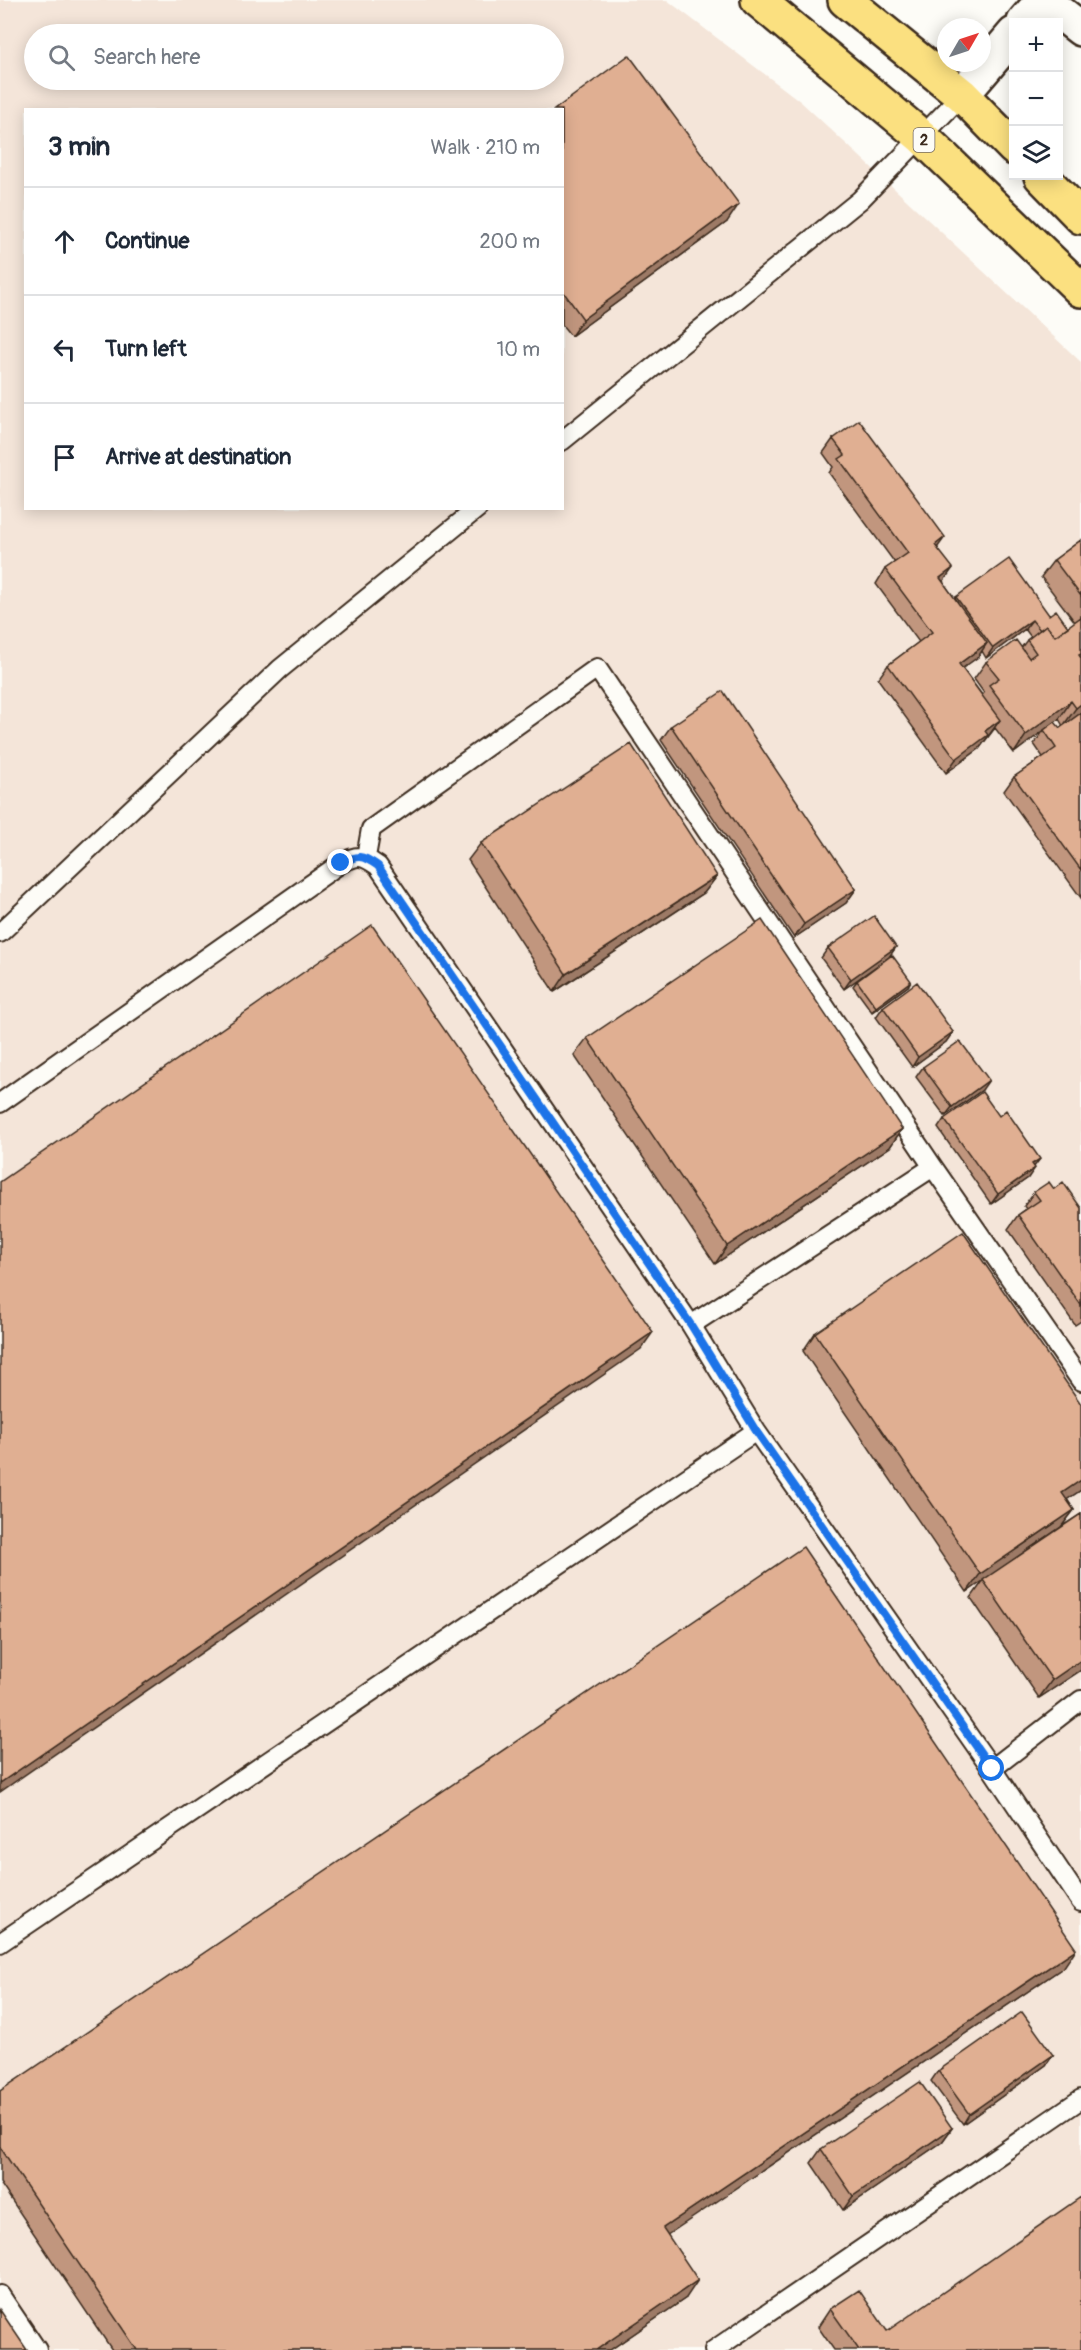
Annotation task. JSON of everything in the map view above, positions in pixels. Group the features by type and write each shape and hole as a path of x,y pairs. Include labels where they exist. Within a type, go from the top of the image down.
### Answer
{"main road":[{"name":"2","path":"758,0 922,137 1081,290"},
{"path":"845,0 914,53 962,95 1009,143"},
{"path":"1045,180 1081,217"}],"street":[{"path":"1027,18 1043,0 1081,28"},
{"path":"962,95 1009,40"}],"lane":[{"path":"564,439 860,200 962,95"},
{"path":"0,933 280,669 476,510"},
{"path":"366,857 370,829 597,668 933,1167 1081,1381"},
{"path":"0,1103 341,863 356,856 366,857 378,866 691,1325 756,1431 992,1769 1081,1902"},
{"path":"691,1325 933,1167"},
{"path":"0,1943 756,1431"},
{"path":"992,1769 1081,1700"},
{"path":"714,2350 1081,2099"},
{"path":"0,2295 37,2350"}],"shaded area":[{"path":"0,0 667,0 800,101 1081,362 1081,2350 0,2350"}],"building":[{"path":"629,55 739,204 583,319 564,293 564,108 557,108"},
{"path":"859,420 945,537 935,545 953,568 940,578 987,643 959,664 1000,720 985,731 988,735 956,759 888,665 932,632 885,569 908,553 839,459 845,455 833,439"},
{"path":"1081,540 1081,596 1054,560"},
{"path":"1009,559 1049,615 1056,610 1068,627 1055,636 1046,625 1040,630 1032,620 993,648 956,597"},
{"path":"1081,617 1081,654 1079,655 1081,658 1081,704 1076,708 1071,701 1026,735 989,685 999,678 986,662 1016,640 1029,658 1036,653 1027,640 1046,625 1055,636"},
{"path":"723,691 856,889 804,924 671,726"},
{"path":"1081,713 1081,870 1014,777 1056,748 1044,730 1055,722 1060,728"},
{"path":"631,744 717,876 566,974 481,843"},
{"path":"874,916 896,947 851,979 828,948"},
{"path":"762,920 902,1129 727,1246 587,1038"},
{"path":"372,925 653,1332 0,1783 0,1182"},
{"path":"892,955 911,981 876,1007 857,981"},
{"path":"917,982 953,1032 918,1057 883,1007"},
{"path":"960,1041 989,1080 952,1107 923,1067"},
{"path":"982,1092 999,1116 1006,1110 1040,1159 1032,1164 1035,1168 998,1194 944,1119"},
{"path":"1049,1182 1054,1189 1063,1182 1081,1208 1081,1305 1018,1215 1040,1200 1034,1192"},
{"path":"963,1232 1081,1404 1081,1480 1062,1493 1074,1510 980,1574 815,1333"},
{"path":"1081,1514 1081,1660 1052,1680 983,1580"},
{"path":"803,1547 1076,1949 663,2228 698,2280 596,2350 137,2350 0,2147 0,2091"},
{"path":"1022,2012 1053,2055 969,2114 938,2071"},
{"path":"920,2082 952,2128 853,2196 821,2149"},
{"path":"1081,2197 1081,2350 859,2350 830,2309 859,2290 887,2331"},
{"path":"0,2310 27,2350 0,2350"}],"route":[{"path":"341,863 356,856 366,857 378,866 691,1325 756,1431 992,1769"}]}
